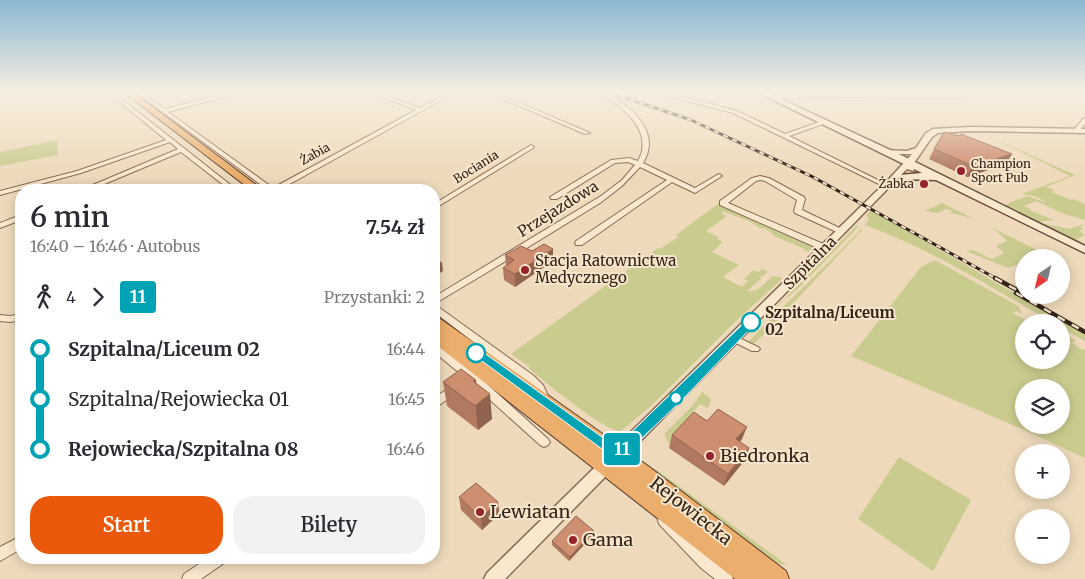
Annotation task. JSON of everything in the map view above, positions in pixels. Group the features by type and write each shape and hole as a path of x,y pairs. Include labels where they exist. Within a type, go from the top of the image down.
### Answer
{"highway":[{"path":"155,120 239,184"},
{"path":"165,120 250,184"},
{"name":"Rejowiecka","path":"440,326 550,406 611,460 646,499 752,579"},
{"name":"Rejowiecka","path":"440,340 778,579"}],"main road":[{"path":"819,120 1085,250"},
{"path":"827,124 888,152 958,191 988,203"},
{"path":"891,182 920,175 932,178"}],"street":[{"path":"145,120 226,184"},
{"path":"176,120 265,184"},
{"name":"Żabia","path":"284,184 402,120"},
{"path":"556,120 587,133"},
{"path":"635,120 643,130 646,145 644,155 639,164"},
{"path":"751,120 891,182"},
{"path":"1076,131 1085,120"},
{"path":"784,136 827,124"},
{"name":"Szpitalna","path":"493,579 909,165 931,133 943,129 1085,131"},
{"path":"34,184 79,172 171,140"},
{"name":"Bociania","path":"440,203 531,147"},
{"path":"98,184 182,149"},
{"path":"888,152 907,154 919,150"},
{"path":"554,197 613,160 629,160 695,191 719,176"},
{"name":"Przejazdowa","path":"440,297 609,194 624,182 639,164"},
{"path":"825,248 723,203 754,179 764,178 801,199 802,203 798,211 842,231"},
{"path":"580,243 672,180"},
{"path":"0,193 15,189"},
{"path":"0,226 15,220"},
{"path":"440,312 530,379 539,388 550,406"},
{"path":"0,318 15,318"},
{"path":"735,338 755,349"},
{"path":"440,352 472,377 544,442"},
{"path":"440,399 472,377"},
{"path":"646,499 671,529 706,563 726,579"},
{"path":"0,554 15,545"},
{"path":"189,579 210,564"}],"green space":[{"path":"980,132 1075,175 1046,187 1054,190 1052,192 1085,204 1085,220 1064,214 1036,201 1024,206 1029,210 1054,220 1038,222 1004,205 1027,196 1048,203 1034,196 1022,194 1070,176"},
{"path":"57,140 58,155 0,166 0,152"},
{"path":"719,203 814,246 809,251 803,251 805,249 776,237 766,229 722,211 722,214 727,216 706,231 719,237 717,239 723,242 712,252 739,265 723,277 742,287 748,281 744,279 753,270 758,272 762,269 768,272 763,276 758,276 762,278 747,291 761,287 772,276 783,278 737,320 651,406 621,431 614,430 589,415 511,354 658,248 660,249 678,237 676,235"},
{"path":"942,203 978,221 966,216 950,213 952,211 947,209 937,213 925,211"},
{"path":"871,210 1015,293 1015,301 937,257 865,225 869,219 866,215"},
{"path":"1085,224 1080,227 1083,229 1079,231 1085,235 1075,240 1044,225 1070,229"},
{"path":"856,226 859,226 798,289 785,299 744,340"},
{"path":"989,226 1035,249 1015,249 1015,265 1008,268 966,251 973,250 992,259 1004,253 996,246 1007,241"},
{"path":"862,228 755,343 747,343 834,257"},
{"path":"935,260 1018,306 1022,314 1016,311 1013,313 1015,314 1015,369 1070,369 1070,338 1076,340 1072,343 1083,350 1085,349 1085,458 1070,451 1070,444 1055,444 1033,434 1070,434 1070,379 1015,379 1015,426 851,356 921,267"},
{"path":"1021,304 1033,304 1050,314 1038,314"},
{"path":"1070,325 1085,334 1085,341 1070,333"},
{"path":"702,392 711,399 710,405 707,408 700,404 693,412 697,416 670,445 664,434 694,404"},
{"path":"899,457 971,500 933,571 858,519"},
{"path":"654,468 787,565 779,564 653,470"}],"building":[{"path":"944,132 960,136 961,134 1012,154 973,166 934,149"},
{"path":"544,244 553,249 515,274 503,268 514,260 505,255 521,246 532,251"},
{"path":"461,369 490,394 475,406 443,382"},
{"name":"Biedronka","path":"718,409 747,427 736,439 749,448 728,474 672,435 694,412 707,421"},
{"path":"476,483 498,502 481,518 459,497"},
{"name":"Gama","path":"576,516 594,531 570,557 552,541"}],"railway":[{"path":"691,120 813,177 997,279"},
{"path":"995,278 1015,289"},
{"path":"1035,304 1085,332"}],"bus line":[{"name":"11","path":"476,353 617,454 751,322"}],"place":[{"name":"Champion Sport Pub","path":"961,171"},
{"name":"Żabka","path":"924,184"},
{"name":"Stacja Ratownictwa Medycznego","path":"525,270"},
{"name":"Szpitalna/Liceum 02","path":"751,322"},
{"name":"Biedronka","path":"710,456"},
{"name":"Lewiatan","path":"480,512"},
{"name":"Gama","path":"573,540"}]}
